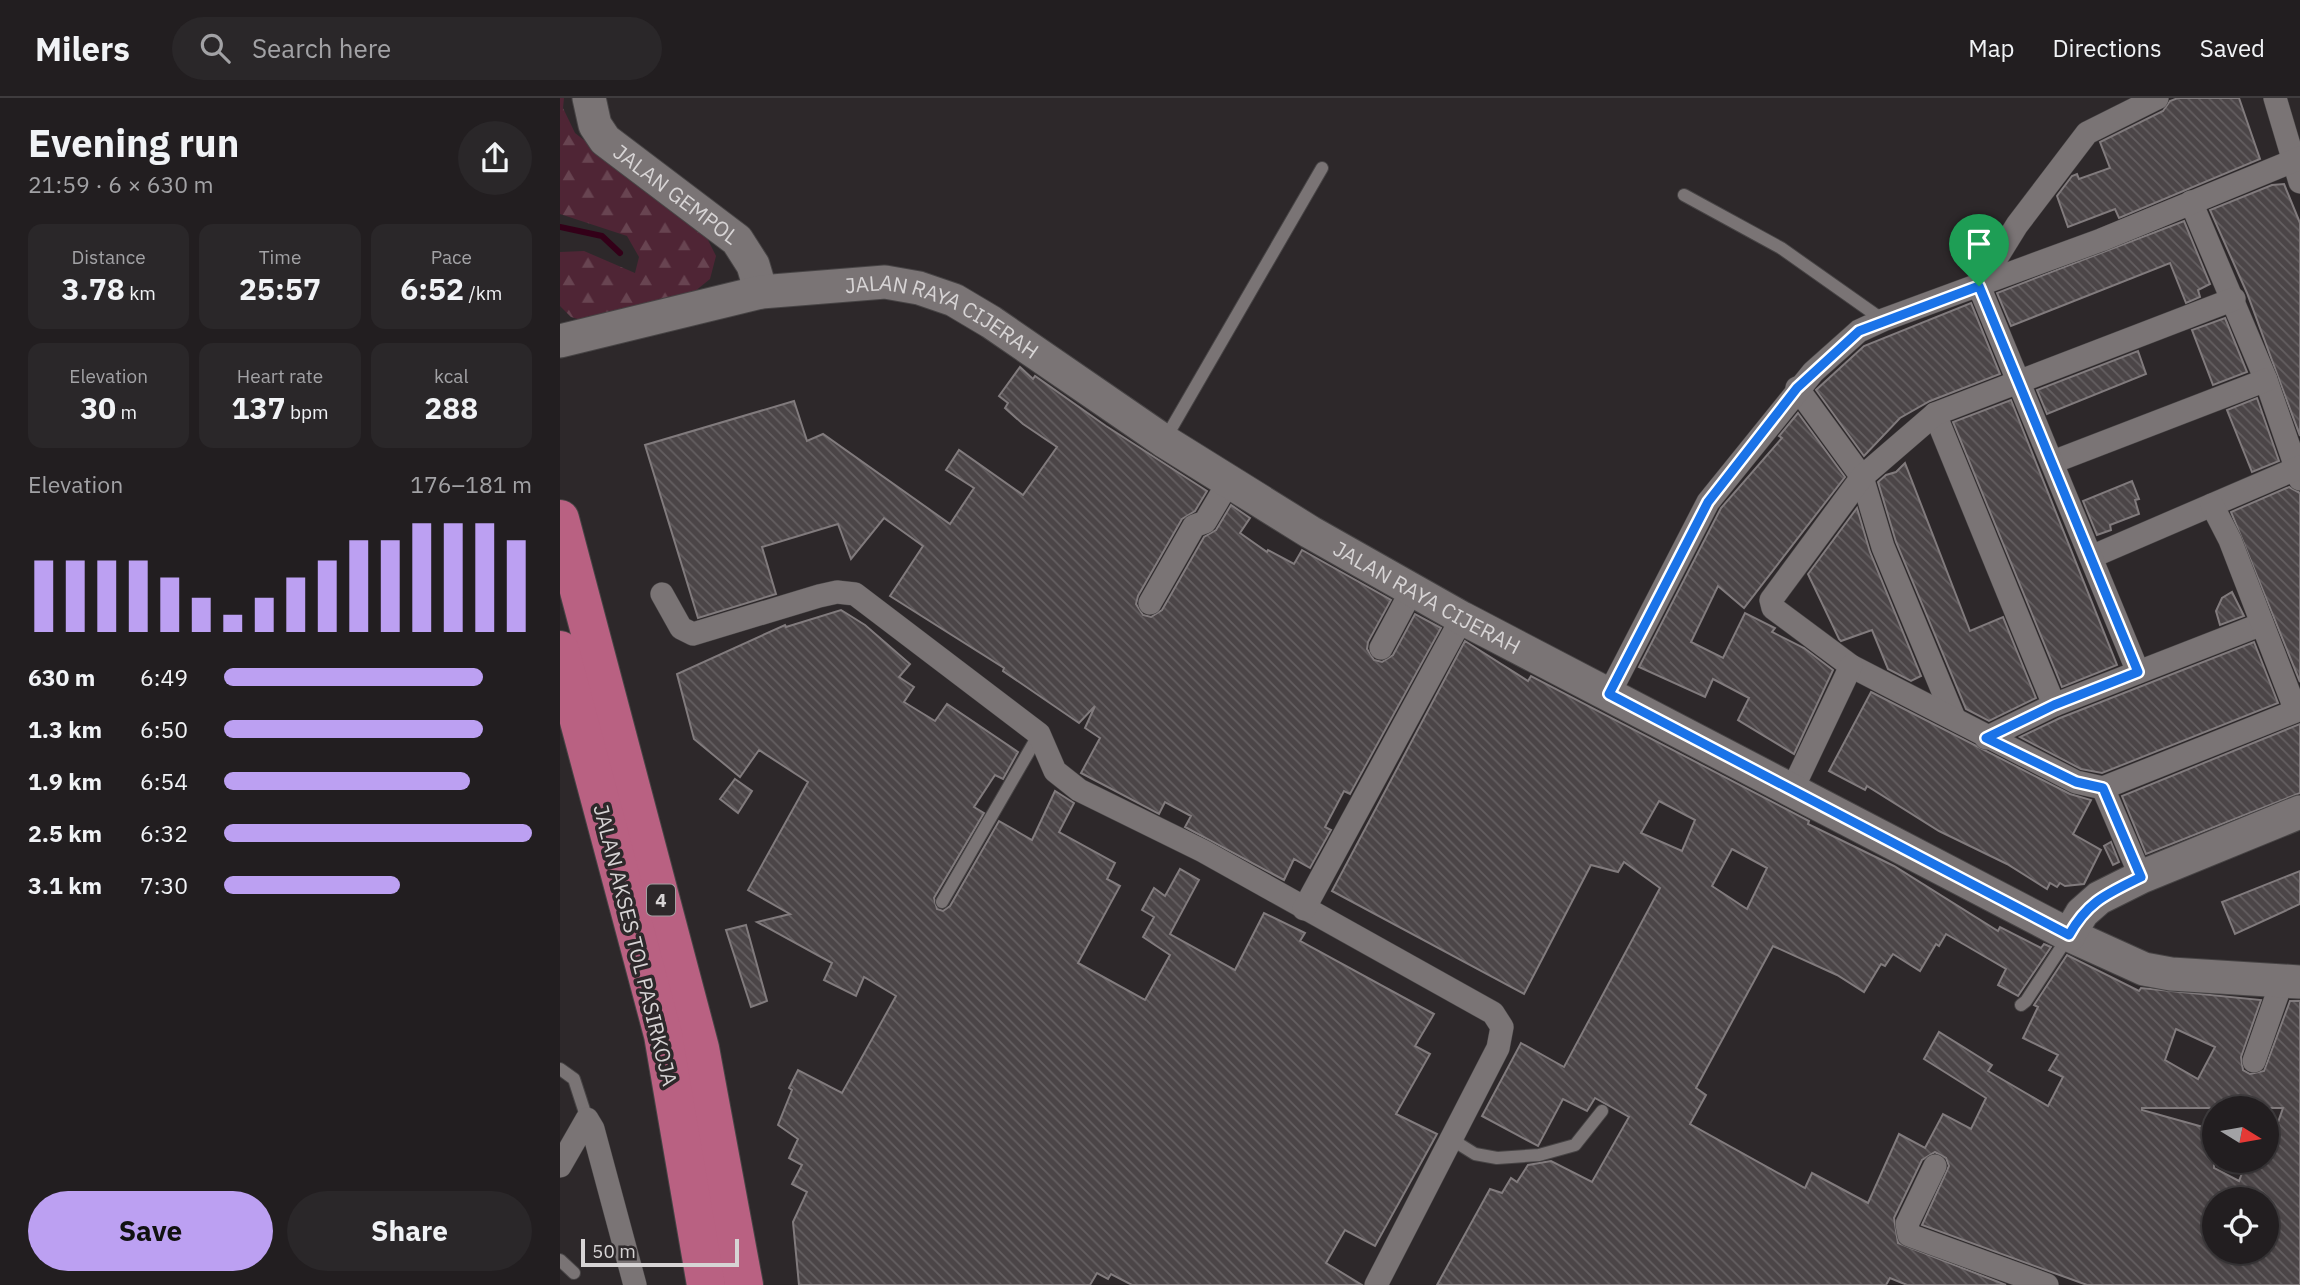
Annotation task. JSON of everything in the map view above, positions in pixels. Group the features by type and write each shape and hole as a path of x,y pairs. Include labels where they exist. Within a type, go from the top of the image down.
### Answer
{"highway":[{"name":"JALAN AKSES TOL PASIRKOJA","path":"560,519 700,1048 744,1285"},
{"name":"JALAN AKSES TOL PASIRKOJA","path":"560,650 663,1035 706,1285"}],"main road":[{"name":"JALAN GEMPOL","path":"589,98 594,125 605,140 737,240 753,265 761,292"},
{"name":"JALAN RAYA CIJERAH","path":"560,341 761,292 885,282 919,288 954,300 991,321 1228,483 1412,590 2069,935 2144,969 2171,974 2291,981"},
{"path":"2069,935 2082,913 2099,898 2141,877 2300,812"}],"street":[{"path":"1979,286 2017,225 2087,133 2157,98"},
{"path":"1609,694 1708,502 1797,388 1846,340 1883,320 1979,286 2191,202 2297,168 2275,98"},
{"path":"2091,557 2212,505 2299,472 2234,299 2191,202"},
{"path":"1979,286 2138,672"},
{"path":"2212,505 2230,540 2298,711 2103,788 2076,782 1986,738 1954,718 1851,666 1773,608 1771,600 1862,477 1936,414 2234,299"},
{"path":"2053,462 2266,380"},
{"path":"1797,388 1862,477 1883,547 1954,718"},
{"path":"1936,414 2054,705"},
{"path":"1150,603 1194,526 1205,522 1228,483"},
{"path":"1381,648 1412,590"},
{"path":"662,594 681,628 693,634 819,596 837,592 855,594 1040,734 1055,771 1069,783 1203,851 1493,1013 1502,1027 1498,1048 1376,1285"},
{"path":"1304,909 1462,618"},
{"path":"1986,738 2054,705 2262,624"},
{"path":"1792,790 1851,666"},
{"path":"2103,788 2141,877"},
{"path":"2254,1061 2291,981"},
{"path":"560,1166 587,1119 593,1129 635,1285"},
{"path":"1936,1166 1907,1224 1909,1235 2047,1285"}],"lane":[{"path":"1164,441 1322,168"},
{"path":"1684,195 1781,248 1883,320"},
{"path":"942,902 1040,734"},
{"path":"2021,1005 2069,935"},
{"path":"560,1069 574,1079 587,1119"},
{"path":"1451,1139 1475,1154 1497,1158 1539,1155 1575,1145 1602,1111"},
{"path":"560,1261 574,1273"}],"green space":[{"path":"560,98 564,98 563,108 575,133 705,234 716,256 710,279 694,292 584,321 571,317 560,306 560,252 584,251 635,273 639,257 627,236 560,214"}],"building":[{"path":"2178,98 2239,98 2260,159 2119,218 2115,209 2068,227 2057,196 2072,176 2077,174 2079,179 2110,168 2100,142 2163,111 2170,101"},
{"path":"2284,184 2300,223 2300,436 2247,293 2210,210 2272,185"},
{"path":"2184,221 2210,284 2198,290 2200,297 2186,303 2170,263 2011,326 1997,293"},
{"path":"1971,303 2000,374 1930,401 1900,418 1864,456 1816,390 1864,346"},
{"path":"2225,318 2247,372 2213,385 2192,330"},
{"path":"2138,351 2146,374 2047,414 2037,390"},
{"path":"1020,367 1033,379 1035,376 1106,426 1207,491 1195,511 1182,519 1138,596 1136,604 1143,615 1151,617 1162,610 1204,537 1216,530 1231,505 1250,518 1240,533 1267,552 1268,550 1294,564 1302,550 1391,600 1368,642 1367,649 1374,660 1382,662 1393,655 1415,614 1441,628 1350,794 1344,791 1325,827 1331,830 1310,868 1294,859 1284,880 1185,827 1191,816 1165,802 1159,814 1081,773 1100,738 1085,728 1095,706 1079,723 1003,671 1004,668 890,596 923,546 884,518 851,559 838,524 762,547 776,594 698,618 645,445 794,401 807,441 823,434 950,524 974,488 946,470 959,450 1023,495 1057,447 1023,424 1005,408 1008,403 999,396"},
{"path":"2257,398 2279,461 2252,472 2227,410"},
{"path":"2011,400 2117,665 2062,687 1953,422"},
{"path":"1798,413 1845,477 1744,608 1718,586 1691,642 1723,658 1745,613 1775,628 1772,632 1804,648 1833,670 1794,754 1738,720 1749,698 1713,679 1705,697 1639,667 1721,508 1782,438 1779,436"},
{"path":"1905,463 1970,631 2003,617 2036,698 1989,721 1966,709 1896,542 1878,482 1886,475 1896,472"},
{"path":"2132,481 2139,499 2135,500 2139,514 2110,525 2111,530 2097,535 2083,501"},
{"path":"2289,487 2300,493 2300,682 2231,512"},
{"path":"1857,508 1870,552 1921,676 1911,681 1888,669 1872,630 1841,641 1839,639 1808,574"},
{"path":"2232,592 2244,616 2220,625 2216,611 2222,598"},
{"path":"841,610 865,625 910,664 899,677 914,687 904,702 935,721 947,704 1018,752 1003,779 995,775 974,807 984,813 934,898 937,909 943,911 950,906 999,821 1032,840 1055,791 1074,803 1059,832 1115,863 1107,879 1120,886 1078,963 1145,1000 1170,955 1143,937 1154,917 1142,910 1154,888 1165,896 1180,869 1199,880 1170,934 1235,970 1264,913 1305,933 1300,941 1434,1014 1415,1046 1430,1054 1396,1114 1437,1134 1375,1246 1345,1230 1326,1263 1362,1285 1132,1285 1111,1274 1108,1279 1097,1273 1090,1285 799,1285 793,1222 807,1192 792,1184 802,1165 789,1158 798,1139 778,1125 792,1090 789,1088 798,1070 842,1093 896,996 864,977 856,996 824,980 832,963 757,922 790,914 748,890 808,782 759,750 740,777 694,739 677,674 785,625 786,627"},
{"path":"1465,641 1528,681 1531,676 1809,821 1808,824 1894,866 1998,931 2000,927 2041,948 2044,944 2051,947 2018,996 1998,985 2006,969 1946,934 1939,946 1936,944 1920,971 1893,954 1885,966 1881,964 1864,992 1837,975 1773,946 1696,1088 1706,1095 1690,1124 1805,1188 1812,1173 1868,1203 1899,1134 1925,1148 1943,1114 1971,1129 1986,1098 1924,1059 1939,1032 1992,1065 1988,1071 2048,1106 2063,1077 2049,1070 2058,1055 2023,1038 2038,1007 2034,1005 2067,955 2139,991 2141,988 2261,1000 2241,1057 2243,1070 2250,1074 2264,1071 2290,1001 2300,1001 2300,1285 2087,1285 1922,1225 1949,1166 1946,1158 1935,1152 1922,1160 1894,1218 1898,1243 2006,1285 1907,1285 1890,1278 1886,1285 1437,1285 1490,1189 1502,1193 1511,1178 1517,1182 1528,1165 1551,1161 1592,1182 1629,1117 1595,1098 1587,1111 1563,1099 1538,1146 1482,1116 1521,1043 1564,1067 1660,888 1624,862 1618,872 1591,865 1524,994 1332,891","holes":["1659,801 1695,820 1682,851 1641,833","1732,849 1767,868 1747,909 1712,886","2176,1029 2215,1047 2198,1079 2165,1060"]},
{"path":"2254,642 2278,703 2102,773 2081,769 2020,737 2060,718"},
{"path":"1871,692 2070,794 2091,800 2073,834 2101,850 2084,884 2065,886 2060,883 2057,887 2050,883 2047,889 2007,864 1939,831 1867,786 1865,790 1829,771"},
{"path":"2300,724 2300,793 2146,854 2122,796"},
{"path":"735,779 752,791 738,813 720,799"},
{"path":"2111,842 2119,862 2113,865 2104,846"},
{"path":"2300,871 2300,904 2235,934 2222,902"},
{"path":"746,925 767,1001 751,1007 726,930"}],"waterway":[{"path":"560,227 602,236 620,253"}],"route":[{"path":"1979,286 2138,672 2054,705 1986,738 2076,782 2103,788 2141,877 2099,898 2082,913 2069,935 1609,694 1708,502 1797,388 1846,340 1859,331 1979,286"}]}
